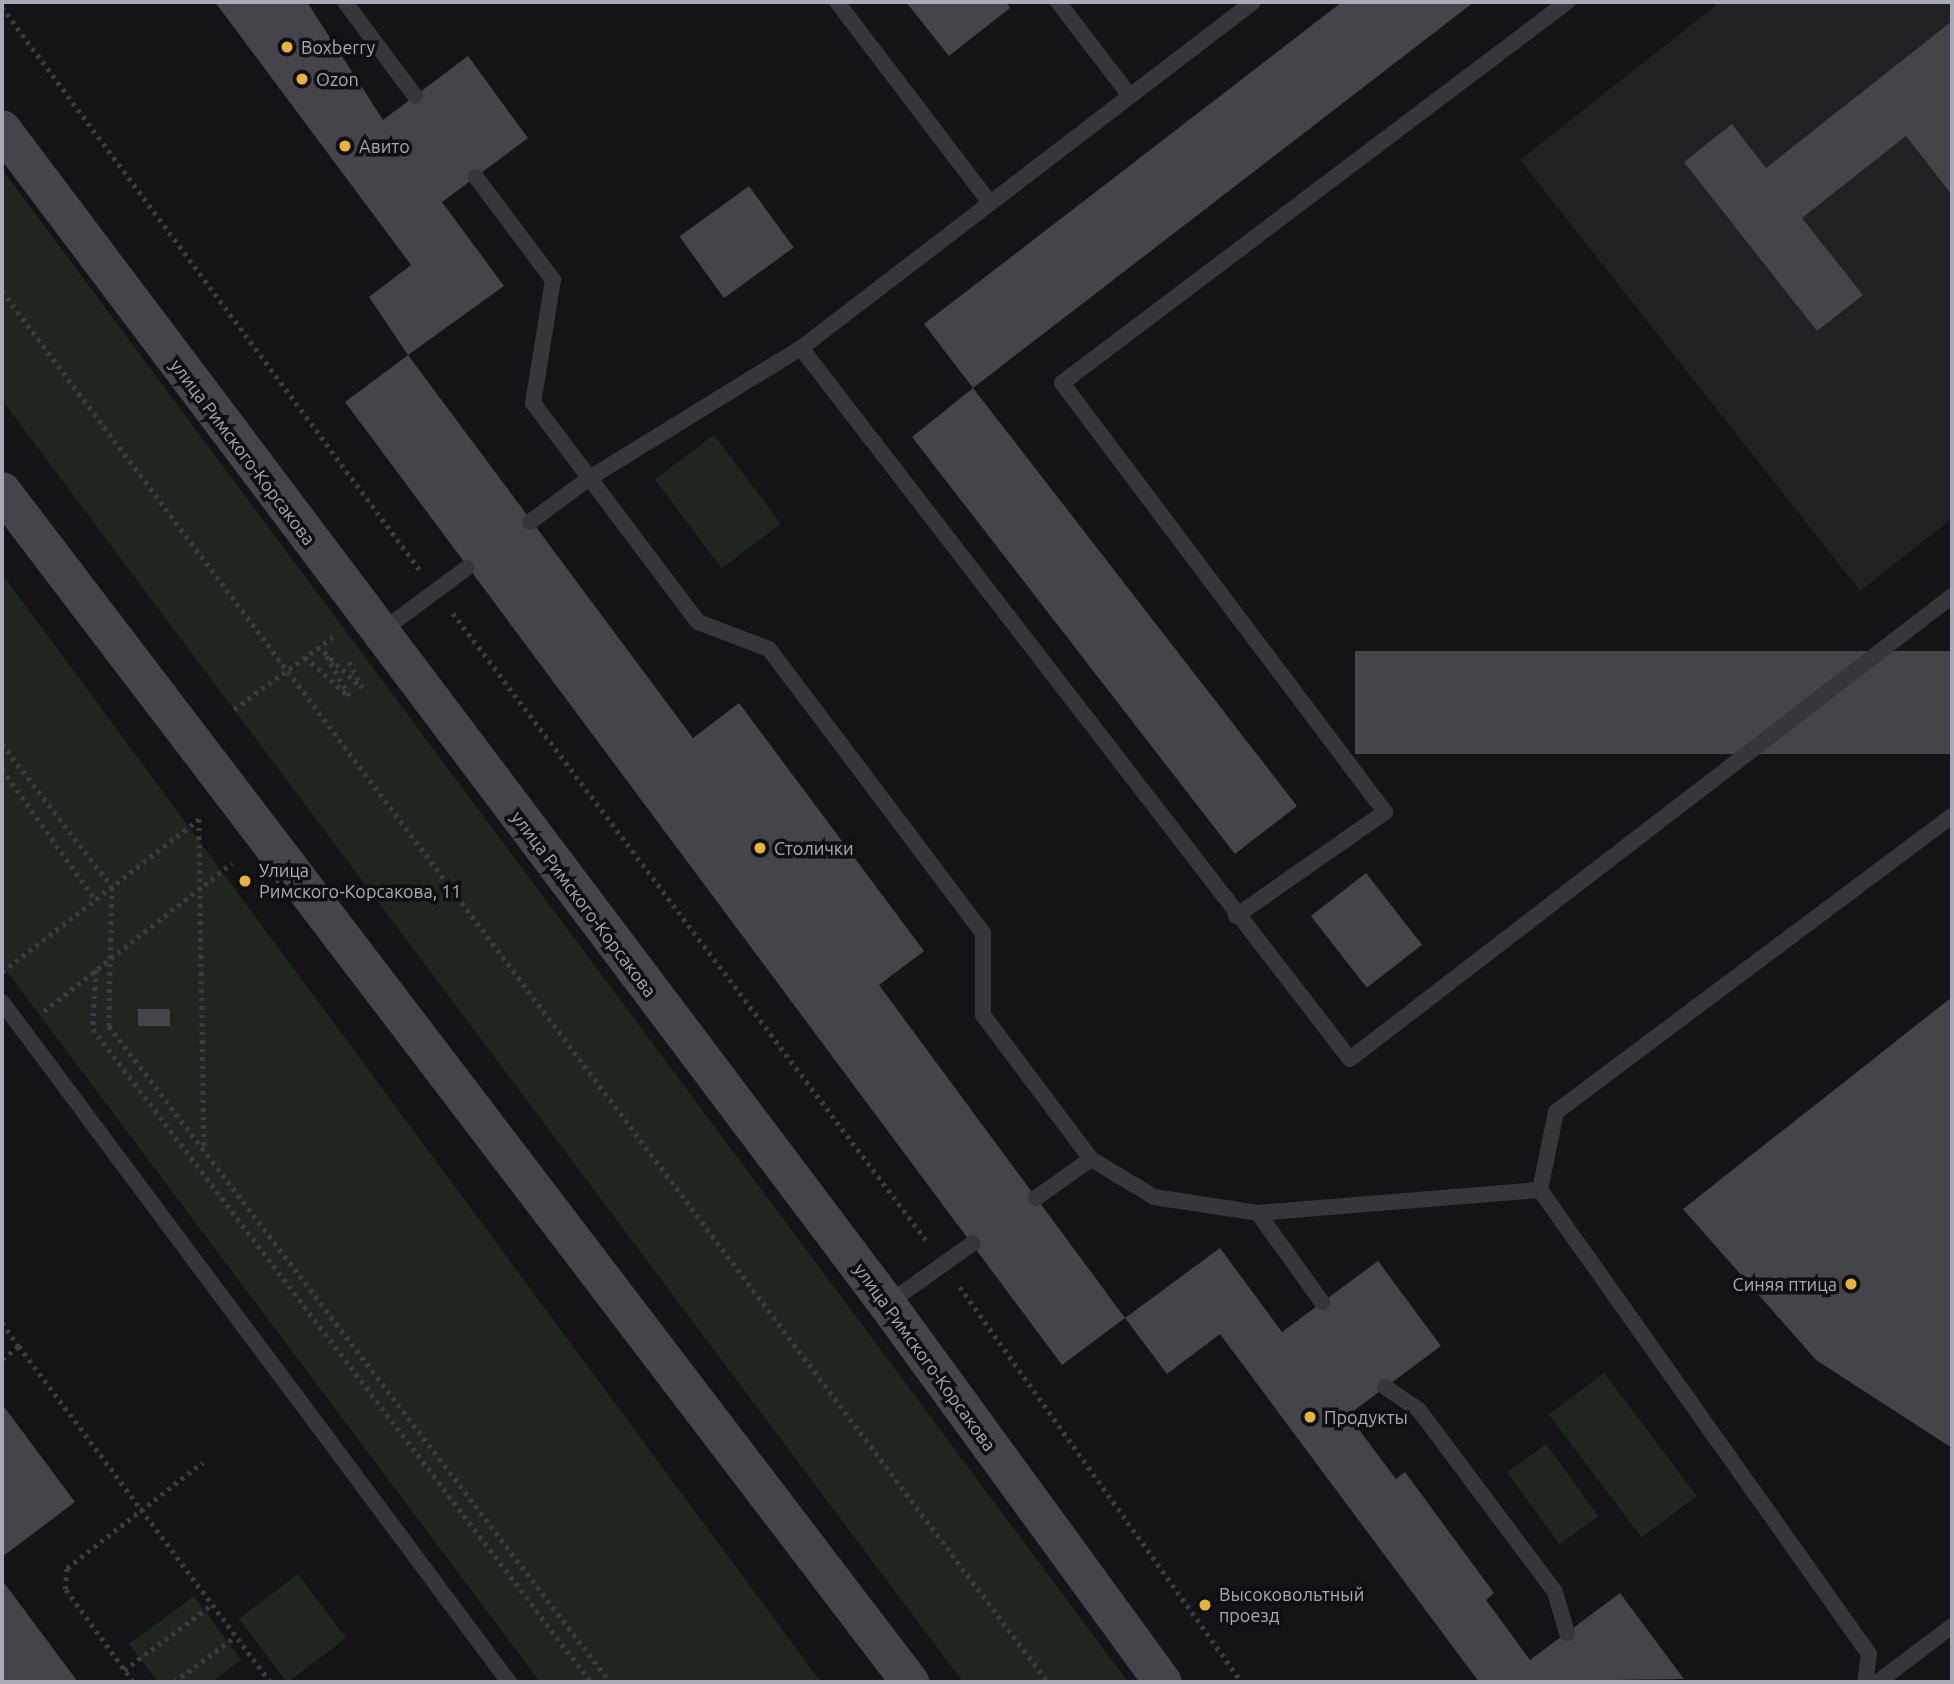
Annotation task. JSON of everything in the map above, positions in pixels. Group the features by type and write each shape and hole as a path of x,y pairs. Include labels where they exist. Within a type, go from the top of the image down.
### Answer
{"street":[{"name":"улица Римского-Корсакова","path":"2,129 353,641 887,1304 1163,1682"},
{"path":"2,491 909,1682"}],"lane":[{"path":"345,2 415,96"},
{"path":"837,2 990,203"},
{"path":"1058,2 1130,96"},
{"path":"530,522 588,479 801,348 1253,2"},
{"path":"1236,916 1385,812 1062,383 1567,2"},
{"path":"476,177 553,280 533,403 698,622 769,649 983,933 983,1015 1091,1159 1154,1197 1258,1213 1540,1190"},
{"path":"801,348 1236,916 1350,1059 1952,596"},
{"path":"353,641 436,591 467,568"},
{"path":"1865,1682 1869,1654 1540,1190 1556,1112 1952,816"},
{"path":"9,1017 509,1682"},
{"path":"1036,1198 1091,1159"},
{"path":"1258,1213 1322,1302"},
{"path":"887,1304 973,1243"},
{"path":"1385,1387 1419,1410 1547,1581 1555,1592 1567,1633"},
{"path":"1878,1682 1952,1626"}],"path":[{"path":"2,7 436,591 944,1264 1242,1682"},
{"path":"2,291 1048,1682"},
{"path":"305,657 349,696 324,652 362,688 353,641"},
{"path":"234,709 305,657 353,641"},
{"path":"353,641 362,667"},
{"path":"2,744 112,887 109,1026 610,1682"},
{"path":"2,769 95,900"},
{"path":"2,972 199,819 204,1151"},
{"path":"9,1017 96,970 232,863"},
{"path":"96,970 93,1029 592,1682"},
{"path":"2,1323 270,1682"},
{"path":"2,1359 19,1346"},
{"path":"133,1682 69,1596 64,1578 75,1558 203,1462"},
{"path":"124,1670 212,1605"},
{"path":"174,1682 235,1636"}],"shaded area":[{"path":"1720,2 1952,2 1952,519 1860,591 1520,160"},
{"path":"2,169 1128,1682 963,1682 2,400"},
{"path":"714,435 781,524 722,568 655,480"},
{"path":"2,574 821,1682 540,1682 2,965"},
{"path":"1604,1373 1697,1496 1642,1538 1549,1415"},
{"path":"1546,1444 1598,1516 1559,1544 1507,1472"},
{"path":"298,1574 346,1638 287,1682 239,1619"},
{"path":"194,1596 241,1660 212,1682 158,1682 129,1644"}],"building":[{"path":"215,2 307,2 383,120 468,56 528,138 442,202 504,286 408,355 369,297 411,265"},
{"path":"906,2 1006,2 1010,8 949,56"},
{"path":"1342,2 1474,2 973,388 924,324"},
{"path":"1952,21 1952,195 1906,136 1802,218 1863,295 1817,331 1684,162 1732,124 1766,168"},
{"path":"749,186 794,247 724,298 679,237"},
{"path":"408,355 693,738 739,703 924,951 879,985 1125,1318 1062,1365 345,402"},
{"path":"973,388 1297,806 1235,854 912,437"},
{"path":"1355,651 1952,651 1952,754 1355,754"},
{"path":"1366,873 1422,945 1367,988 1311,916"},
{"name":"Синяя птица","path":"1952,997 1952,1448 1816,1360 1683,1209"},
{"path":"138,1009 170,1009 170,1026 138,1026"},
{"path":"1220,1248 1282,1332 1378,1261 1441,1346 1348,1415 1396,1479 1405,1472 1494,1593 1486,1600 1530,1660 1620,1593 1684,1679 1479,1682 1220,1334 1167,1374 1125,1318"},
{"path":"2,1404 75,1502 2,1557"},
{"path":"2,1580 78,1682 2,1682"}],"place":[{"name":"Boxberry","path":"287,47"},
{"name":"Ozon","path":"302,79"},
{"name":"Авито","path":"345,146"},
{"name":"Столички","path":"760,848"},
{"name":"Улица Римского-Корсакова, 11","path":"245,881"},
{"name":"Синяя птица","path":"1851,1284"},
{"name":"Продукты","path":"1310,1417"},
{"name":"Высоковольтный проезд","path":"1205,1605"}]}
